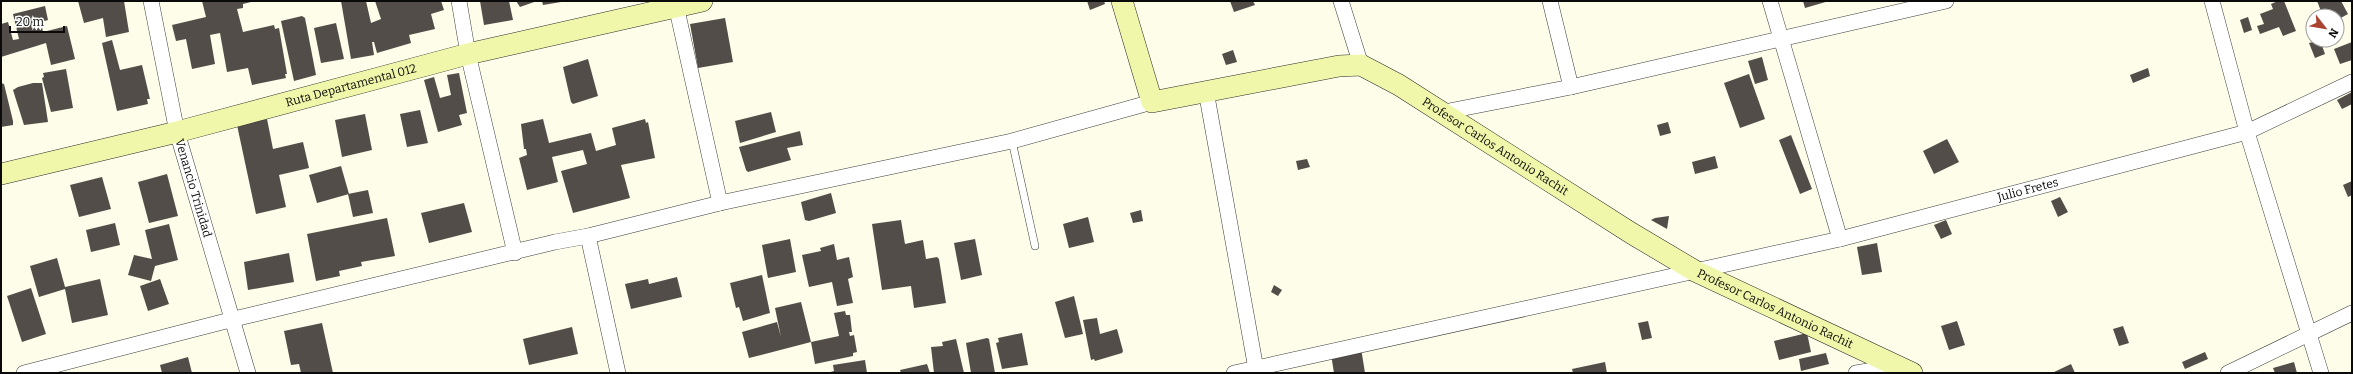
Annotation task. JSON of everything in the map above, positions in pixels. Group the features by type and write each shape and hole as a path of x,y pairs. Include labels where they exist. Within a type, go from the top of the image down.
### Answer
{"main road":[{"name":"Ruta Departamental 012","path":"1,174 177,132 468,54 676,4 702,1"},
{"path":"1122,1 1152,102 1339,66 1361,65"},
{"name":"Profesor Carlos Antonio Rachit","path":"1361,65 1444,112 1631,233 1695,271 1905,369"}],"street":[{"name":"Venancio Trinidad","path":"151,1 177,132 234,319 248,373"},
{"path":"459,1 468,54 515,253"},
{"path":"1341,1 1361,65"},
{"path":"1550,1 1571,87"},
{"path":"1770,1 1840,239"},
{"path":"1444,112 1571,87 1703,55 1946,1"},
{"path":"2212,1 2247,132 2321,373"},
{"path":"676,4 720,203"},
{"name":"Julio Fretes","path":"1234,373 1256,369 1279,369 1695,271 1840,239 2247,132 2352,82"},
{"path":"1206,91 1256,369"},
{"path":"24,373 234,319 515,253 555,242 588,236 720,203 1012,141 1152,102"},
{"path":"588,236 618,373"},
{"path":"2228,373 2352,313"},
{"path":"1856,373 1905,369"}],"lane":[{"path":"1012,141 1035,246"}],"building":[{"path":"78,1 124,1 129,32 106,37 103,18 84,23"},
{"path":"202,1 255,1 243,4 243,8 237,9 243,32 274,25 275,29 279,28 287,74 285,74 286,78 252,85 248,68 227,72 220,33 210,35 215,64 192,69 186,39 176,41 172,25 206,17"},
{"path":"341,1 366,1 371,23 381,19 375,1 441,1 444,10 431,14 435,29 409,35 411,43 377,53 374,42 372,42 374,55 351,59"},
{"path":"480,1 509,1 513,20 484,25"},
{"path":"516,1 537,1 520,7"},
{"path":"542,1 560,1 561,2 543,5"},
{"path":"1087,1 1104,1 1105,4 1090,10"},
{"path":"1230,1 1253,1 1255,5 1234,12"},
{"path":"1803,1 1829,1 1805,8"},
{"path":"2278,1 2284,1 2296,31 2283,36 2279,27 2260,34 2257,26 2264,24 2260,14 2273,9 2271,4"},
{"path":"2317,1 2341,1 2345,8 2320,8"},
{"path":"45,6 48,20 41,22 43,32 67,26 75,59 51,65 46,43 1,57 1,24 8,22 13,40 19,39 13,14"},
{"path":"2345,8 2348,14 2345,16"},
{"path":"302,16 305,18 316,75 294,81 281,21"},
{"path":"2248,17 2252,30 2244,33 2240,20"},
{"path":"725,18 733,62 698,68 690,24"},
{"path":"336,23 344,59 321,63 314,28"},
{"path":"112,40 120,70 142,65 150,99 147,99 148,104 117,111 102,43"},
{"path":"2352,42 2352,60 2340,64 2334,49 2345,48 2345,45"},
{"path":"2311,48 2323,48 2325,54 2315,58"},
{"path":"1233,50 1237,62 1226,65 1222,54"},
{"path":"1762,57 1768,80 1755,84 1748,61"},
{"path":"588,59 598,96 573,104 571,102 563,67"},
{"path":"2148,68 2150,76 2133,83 2130,75"},
{"path":"66,69 73,108 51,112 42,78 44,77 43,73"},
{"path":"459,73 467,113 459,115 462,125 438,132 424,80 434,77 440,98 451,95 447,75"},
{"path":"1749,74 1765,119 1740,128 1724,83"},
{"path":"1,83 4,84 13,125 1,127"},
{"path":"33,83 42,83 48,122 24,125 13,90"},
{"path":"2352,92 2352,104 2342,109 2337,100"},
{"path":"420,110 428,143 407,147 400,114"},
{"path":"771,112 776,132 740,143 735,121"},
{"path":"365,114 372,150 342,157 335,120"},
{"path":"267,119 273,149 303,142 309,168 279,175 286,207 256,214 237,125"},
{"path":"543,119 549,143 591,133 596,151 616,145 612,128 645,119 646,123 648,122 655,158 621,165 630,198 573,213 561,171 587,164 583,150 552,157 558,182 527,190 519,158 527,155 526,149 524,149 521,124"},
{"path":"1668,122 1671,133 1660,136 1657,125"},
{"path":"800,131 803,145 787,148 791,160 748,172 746,170 739,147"},
{"path":"1791,135 1812,189 1800,194 1779,140"},
{"path":"1947,139 1959,162 1934,174 1923,151"},
{"path":"1715,156 1718,168 1695,174 1692,162"},
{"path":"1307,159 1310,167 1298,170 1296,161"},
{"path":"341,166 349,194 317,203 309,175"},
{"path":"167,174 178,216 149,223 138,182"},
{"path":"102,177 111,209 79,217 70,185"},
{"path":"2352,181 2352,195 2348,197 2343,185"},
{"path":"368,190 373,213 353,217 348,194"},
{"path":"831,193 836,213 809,221 805,220 801,202"},
{"path":"2060,197 2068,212 2058,217 2051,201"},
{"path":"464,203 472,232 429,243 421,213"},
{"path":"1141,210 1143,221 1133,223 1130,213"},
{"path":"1669,216 1667,229 1651,220 1655,218"},
{"path":"1088,217 1094,242 1069,248 1063,224"},
{"path":"387,218 395,256 361,262 362,266 339,271 340,276 316,281 307,234"},
{"path":"901,220 905,244 923,240 926,259 937,257 939,259 946,303 914,308 911,286 882,290 872,224"},
{"path":"1946,220 1952,234 1941,239 1934,225"},
{"path":"115,223 120,245 91,252 86,230"},
{"path":"169,224 178,260 155,266 151,281 128,275 134,255 152,259 145,230"},
{"path":"790,239 796,272 768,278 762,245"},
{"path":"975,239 982,275 961,280 954,243"},
{"path":"1877,243 1882,272 1862,275 1857,247"},
{"path":"834,244 837,260 849,257 853,277 848,279 853,303 837,306 832,282 809,287 802,255 821,251 820,248"},
{"path":"289,253 294,282 248,290 244,262"},
{"path":"57,258 65,287 100,279 108,315 72,323 65,289 39,297 30,266"},
{"path":"762,275 770,313 743,321 739,307 736,308 730,283"},
{"path":"677,277 682,297 631,309 625,284 648,279 649,284"},
{"path":"160,279 169,304 148,311 140,286"},
{"path":"1274,285 1282,290 1278,296 1271,292"},
{"path":"31,288 46,334 22,342 7,296"},
{"path":"1074,296 1083,334 1065,338 1055,302"},
{"path":"801,302 811,342 749,358 742,332 777,322 781,337 775,308"},
{"path":"845,311 846,315 850,315 852,332 849,332 850,336 854,335 857,352 853,353 853,356 815,364 811,342 839,336 834,313"},
{"path":"1097,318 1100,334 1117,329 1123,351 1122,353 1095,361 1094,359 1091,360 1083,320"},
{"path":"1648,321 1652,338 1642,340 1638,323"},
{"path":"1957,321 1965,345 1949,350 1941,326"},
{"path":"322,323 333,373 301,373 299,364 291,365 284,331"},
{"path":"2123,326 2129,343 2119,346 2113,329"},
{"path":"572,327 578,354 529,365 523,339"},
{"path":"1022,333 1028,365 1002,369 996,343 999,342 998,338"},
{"path":"1807,333 1811,352 1779,360 1774,341"},
{"path":"987,338 989,339 995,373 971,373 966,343"},
{"path":"956,339 964,373 934,373 931,347 943,346 942,342"},
{"path":"1361,348 1365,373 1334,373 1331,354"},
{"path":"2205,352 2208,359 2185,369 2182,362"},
{"path":"1826,353 1829,364 1801,371 1799,359"},
{"path":"188,357 192,373 162,373 160,365"},
{"path":"865,360 867,373 827,373 834,371 833,365"},
{"path":"1605,362 1607,373 1573,373 1572,369"},
{"path":"2294,362 2297,373 2275,373 2273,368"},
{"path":"927,364 930,373 901,373 900,370"},
{"path":"2071,364 2075,373 2052,373"}]}
